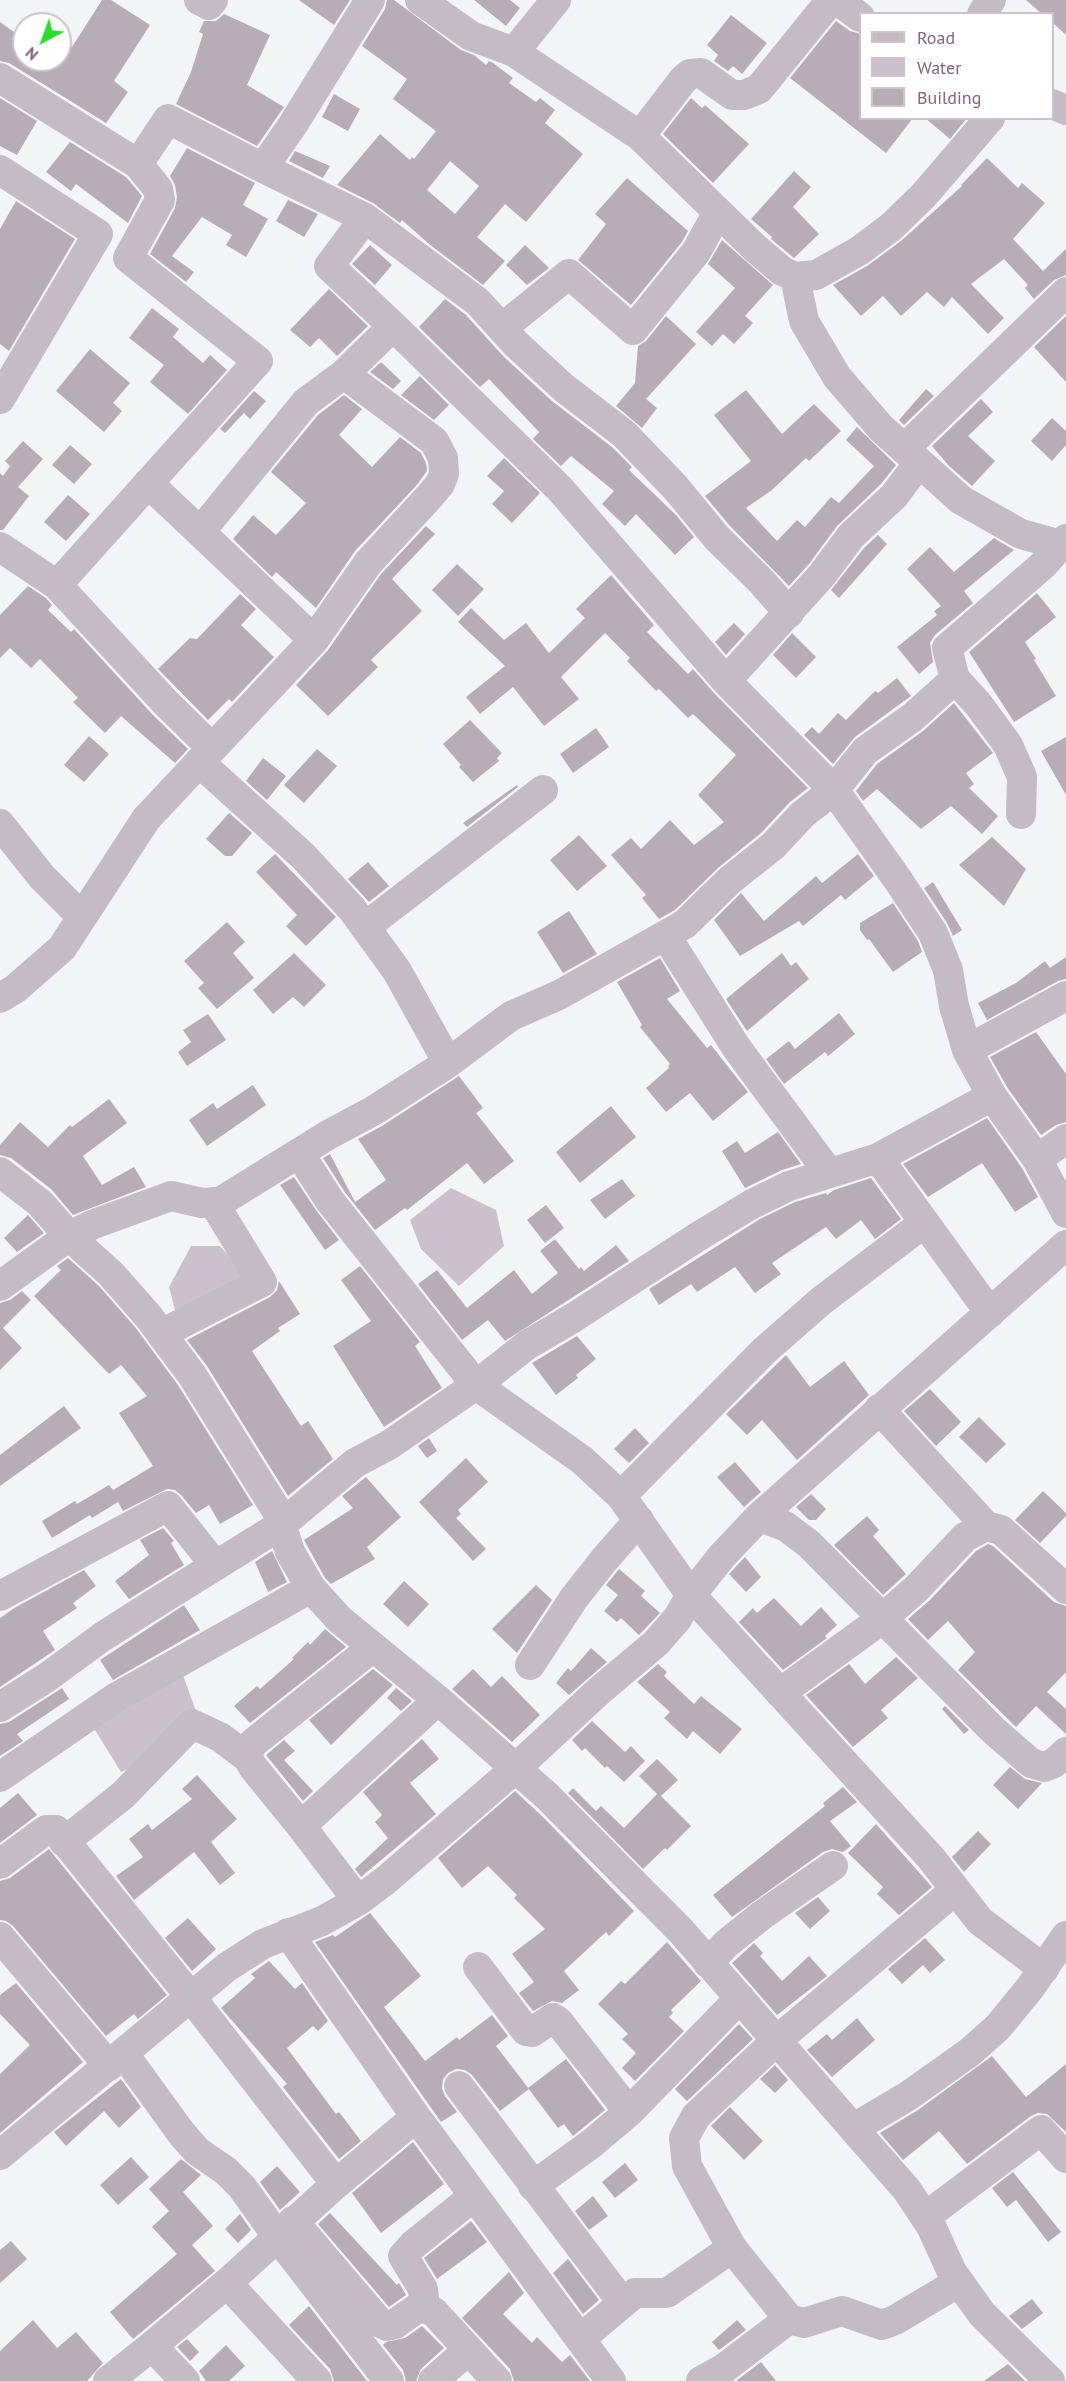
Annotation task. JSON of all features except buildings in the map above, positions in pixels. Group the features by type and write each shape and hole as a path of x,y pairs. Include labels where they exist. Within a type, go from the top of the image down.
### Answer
{"street":[{"path":"199,0 209,5 213,0"},
{"path":"263,168 294,123 370,0"},
{"path":"420,0 471,36 514,52 640,136 755,248 782,271 795,277 816,275 859,251 891,227 924,195 988,120"},
{"path":"514,52 556,0"},
{"path":"640,136 690,74 700,73 732,94 744,95 759,89 831,0"},
{"path":"837,0 859,16"},
{"path":"0,78 138,164 158,189 160,200 128,258 258,361 57,585"},
{"path":"138,164 168,118 365,218 478,302 564,388 624,434 789,614"},
{"path":"0,170 98,234 0,399"},
{"path":"502,328 569,274 633,330 696,252 718,212"},
{"path":"365,218 329,266 560,489 726,681 834,790 933,933 948,970 954,1006 967,1050 992,1096 1037,1159 1066,1213"},
{"path":"795,277 804,321 837,377 881,428 961,500 1021,534 1064,542"},
{"path":"726,681 789,614 851,536 894,496 911,456 1066,292"},
{"path":"200,532 306,402 344,374 393,326"},
{"path":"0,998 15,989 62,948 146,819 314,640 368,563 440,484 444,474 443,458 434,441 344,374"},
{"path":"148,483 314,640"},
{"path":"1021,814 1022,777 1008,745 978,704 956,679 947,648 1043,565 1064,542"},
{"path":"0,547 57,585 166,703 206,755 352,909 397,971 448,1063"},
{"path":"0,1287 69,1236 144,1204 171,1196 202,1203 220,1202 373,1111 448,1063 511,1016 559,995 685,924 730,880 773,846 803,814 834,790 865,751 913,717 956,679"},
{"path":"365,927 543,790"},
{"path":"0,824 42,876 82,917"},
{"path":"666,936 736,1047 829,1173"},
{"path":"967,1050 1066,996"},
{"path":"0,1707 46,1678 102,1637 281,1525 355,1463 389,1445 476,1385 527,1345 573,1318 708,1230 752,1204 780,1191 878,1158 992,1096"},
{"path":"1037,1159 1066,1139"},
{"path":"299,1153 330,1201 476,1385 582,1460 621,1496 691,1595 931,1858 954,1891 980,1921 1044,1970"},
{"path":"878,1158 990,1313"},
{"path":"0,1172 40,1203 69,1236 111,1274 192,1375 277,1511 290,1552 311,1588 339,1619 516,1768 644,1892 908,2190 925,2217 952,2272 982,2314 1050,2381"},
{"path":"161,1334 262,1282 213,1202"},
{"path":"621,1496 764,1351 821,1301 924,1223"},
{"path":"2,2149 116,2060 226,1967 264,1944 322,1920 358,1901 516,1768 599,1691 656,1643 677,1619 691,1595 722,1556 759,1516 1066,1245"},
{"path":"879,1409 986,1526 1001,1530 1066,1588"},
{"path":"0,1596 168,1506 215,1565"},
{"path":"759,1516 785,1526 809,1544 993,1730 1031,1763 1044,1767 1054,1763 1066,1752"},
{"path":"530,1665 574,1598 639,1520"},
{"path":"780,1693 882,1619 917,1587 965,1537 986,1526"},
{"path":"0,1778 115,1698 311,1588"},
{"path":"248,1758 249,1750 254,1743 373,1647"},
{"path":"301,1826 438,1700"},
{"path":"64,1842 123,1795 192,1724 220,1737 248,1758 358,1901"},
{"path":"0,1864 46,1830 56,1830 190,1996 336,2184"},
{"path":"708,1963 726,1944 762,1915 833,1866"},
{"path":"954,1891 776,2041 696,2116 684,2138 687,2166 732,2248 789,2319 804,2323 842,2311 882,2325 895,2320 959,2282"},
{"path":"288,1933 416,2117 611,2381"},
{"path":"854,2128 908,2096 969,2052 998,2027 1044,1970 1066,1936"},
{"path":"0,1937 116,2060 197,2151 226,2171 379,2322 387,2326 395,2324 416,2309 424,2308 434,2312 467,2351 497,2381"},
{"path":"478,1967 526,2031 532,2032 553,2018 558,2021 629,2112"},
{"path":"533,2186 591,2144 629,2112 740,1998"},
{"path":"459,2086 622,2302"},
{"path":"108,2381 227,2283 285,2228 416,2117"},
{"path":"925,2217 1041,2130 1066,2158"},
{"path":"424,2308 423,2289 403,2256 413,2244 474,2196"},
{"path":"285,2228 389,2381"},
{"path":"580,2339 635,2293 667,2293 732,2248"},
{"path":"227,2283 317,2381"},
{"path":"701,2381 723,2369 789,2319"},
{"path":"152,2346 185,2381"},
{"path":"433,2381 467,2351"}],"water":[{"path":"451,1188 496,1210 504,1246 459,1286 421,1249 410,1220"},
{"path":"191,1246 220,1246 250,1279 178,1322 169,1287"},
{"path":"180,1667 196,1711 153,1759 121,1772 90,1722"}]}
